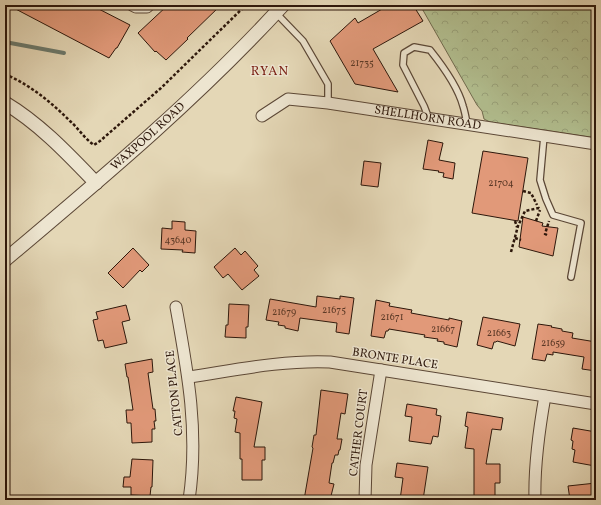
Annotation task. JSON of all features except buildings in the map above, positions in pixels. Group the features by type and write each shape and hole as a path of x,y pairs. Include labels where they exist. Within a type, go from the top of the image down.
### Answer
{"street":[{"path":"132,5 136,7 147,7 149,5"},
{"name":"WAXPOOL ROAD","path":"5,260 150,136 205,85 279,9"},
{"name":"SHELLHORN ROAD","path":"262,116 288,99 328,103 596,144"},
{"path":"5,103 18,111 44,132 96,183"},
{"name":"CATTON PLACE","path":"176,307 189,377 192,409 193,449 189,500"},
{"name":"BRONTE PLACE","path":"189,377 280,363 305,361 330,362 596,404"},
{"name":"CATHER COURT","path":"365,500 366,465 381,370"},
{"path":"535,500 537,442 545,396"}],"lane":[{"path":"279,9 303,41 328,84 328,103"},
{"path":"429,119 403,65 404,53 414,47 430,50 437,59 449,77 463,105 467,125"},
{"path":"544,136 540,180 546,199 553,215 581,223 571,277"}],"path":[{"path":"5,74 51,102 89,142 94,145 100,142 161,88 246,5"},
{"path":"523,192 531,193 543,214"},
{"path":"536,221 540,209"},
{"path":"511,252 517,227 525,211 540,209"},
{"path":"545,217 549,220 545,234 547,235"},
{"path":"515,221 517,227"},
{"path":"514,238 521,240"}],"green space":[{"path":"420,5 596,5 596,138 490,122 484,119 482,111 477,105"}],"waterway":[{"path":"5,42 64,53"}],"district":[{"name":"RYAN","path":"270,72"}]}
